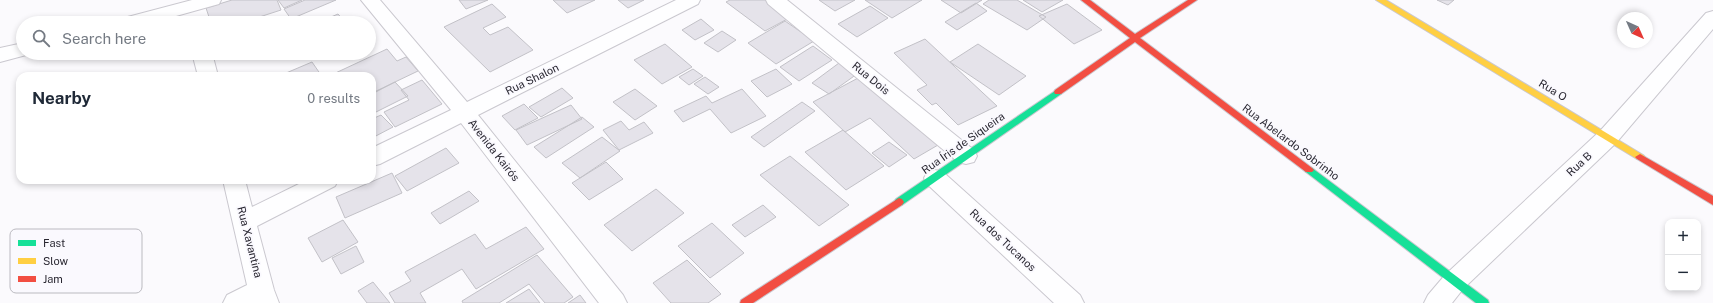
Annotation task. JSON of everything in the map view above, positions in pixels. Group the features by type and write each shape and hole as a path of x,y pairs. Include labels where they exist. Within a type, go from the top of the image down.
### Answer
{"street":[{"path":"192,15 212,0"},
{"name":"Avenida Kairós","path":"370,0 464,112 614,303"},
{"name":"Rua Shalon","path":"376,156 691,0"},
{"name":"Rua Dois","path":"775,0 966,156"},
{"name":"Rua Abelardo Sobrinho","path":"1085,0 1454,282 1484,303"},
{"name":"Rua Íris de Siqueira","path":"745,303 935,178 1135,38 1193,0"},
{"name":"Rua O","path":"1380,0 1713,201"},
{"name":"Rua B","path":"1437,303 1454,282 1608,137 1713,17"},
{"path":"0,55 16,51"},
{"path":"204,60 207,72"},
{"name":"Rua dos Tucanos","path":"935,178 1071,303"},
{"name":"Rua Xavantina","path":"235,184 263,297"},
{"path":"245,221 319,184"},
{"path":"236,303 263,297"}],"building":[{"path":"232,0 277,0 281,10 263,16 209,16 206,8"},
{"path":"278,0 302,0 284,8"},
{"path":"305,0 336,0 298,16 289,16 284,9"},
{"path":"459,0 488,0 466,9"},
{"path":"553,0 595,0 567,13"},
{"path":"618,0 644,0 628,8"},
{"path":"730,0 767,0 791,17 765,31 726,2"},
{"path":"819,0 855,0 835,11"},
{"path":"865,0 922,0 892,18"},
{"path":"941,0 982,0 961,13"},
{"path":"989,0 1017,0 1046,17 1027,30 983,4"},
{"path":"1023,0 1063,0 1042,12"},
{"path":"1437,0 1454,0 1448,5"},
{"path":"976,3 987,11 957,30 945,22"},
{"path":"492,4 506,17 483,28 490,35 508,27 533,50 490,72 444,27"},
{"path":"1067,4 1102,30 1074,44 1039,16"},
{"path":"870,6 888,18 857,37 838,24"},
{"path":"701,19 714,30 695,40 682,30"},
{"path":"785,21 814,41 776,64 748,43"},
{"path":"722,31 736,40 718,52 704,43"},
{"path":"925,39 997,106 958,125 936,103 932,105 917,90 927,85 894,53"},
{"path":"665,44 692,67 662,84 634,60"},
{"path":"978,44 1026,76 999,95 950,62"},
{"path":"813,46 832,60 799,81 780,67"},
{"path":"387,49 397,61 406,57 418,71 376,91 376,72 338,72 363,60 376,60 376,54"},
{"path":"312,62 319,72 288,72"},
{"path":"839,63 857,74 829,94 812,83"},
{"path":"693,69 703,76 689,85 679,77"},
{"path":"776,69 792,84 767,97 751,81"},
{"path":"705,77 719,87 708,94 694,84"},
{"path":"860,77 938,145 914,159 870,118 845,132 813,102"},
{"path":"422,80 442,104 395,127 384,112 409,100 401,90"},
{"path":"395,82 408,96 376,112 376,92"},
{"path":"562,88 573,98 541,117 529,107"},
{"path":"635,89 657,106 635,120 613,102"},
{"path":"742,89 766,116 731,133 710,109 683,122 674,111 706,96 712,103"},
{"path":"802,102 815,111 764,147 751,137"},
{"path":"524,104 538,118 515,130 502,116"},
{"path":"571,105 582,119 527,145 516,130"},
{"path":"381,115 393,127 376,136 376,117"},
{"path":"582,117 594,127 546,158 534,147"},
{"path":"621,121 629,130 644,122 653,133 619,150 603,130"},
{"path":"843,130 884,166 846,190 805,152"},
{"path":"602,137 620,151 580,178 562,163"},
{"path":"889,142 907,155 889,167 872,153"},
{"path":"446,148 459,163 407,191 395,176"},
{"path":"790,156 849,205 819,226 760,175"},
{"path":"606,162 623,179 589,200 572,183"},
{"path":"392,173 402,193 345,218 336,197 366,184 376,184 376,180"},
{"path":"656,189 684,213 632,251 604,225"},
{"path":"469,191 479,201 440,224 431,213"},
{"path":"763,205 776,217 745,237 732,225"},
{"path":"343,220 358,242 322,262 308,238"},
{"path":"712,223 744,253 710,278 678,246"},
{"path":"526,227 544,249 476,289 462,269 420,293 426,303 395,303 389,293 411,281 405,272 475,234 486,249"},
{"path":"356,246 364,262 341,274 332,258"},
{"path":"537,255 573,297 564,303 545,303 529,284 499,303 463,303 462,301"},
{"path":"687,260 721,294 708,303 671,303 653,283"},
{"path":"373,282 390,303 367,303 358,291"},
{"path":"529,289 540,303 506,303"},
{"path":"580,295 586,303 568,303"}],"traffic: fast":[{"path":"899,202 1058,92"},
{"path":"1309,170 1484,303"}],"traffic: slow":[{"path":"1380,0 1640,157"}],"traffic: jam":[{"path":"1085,0 1309,170"},
{"path":"1058,92 1135,38 1193,0"},
{"path":"1640,157 1713,201"},
{"path":"745,303 899,202"}]}
